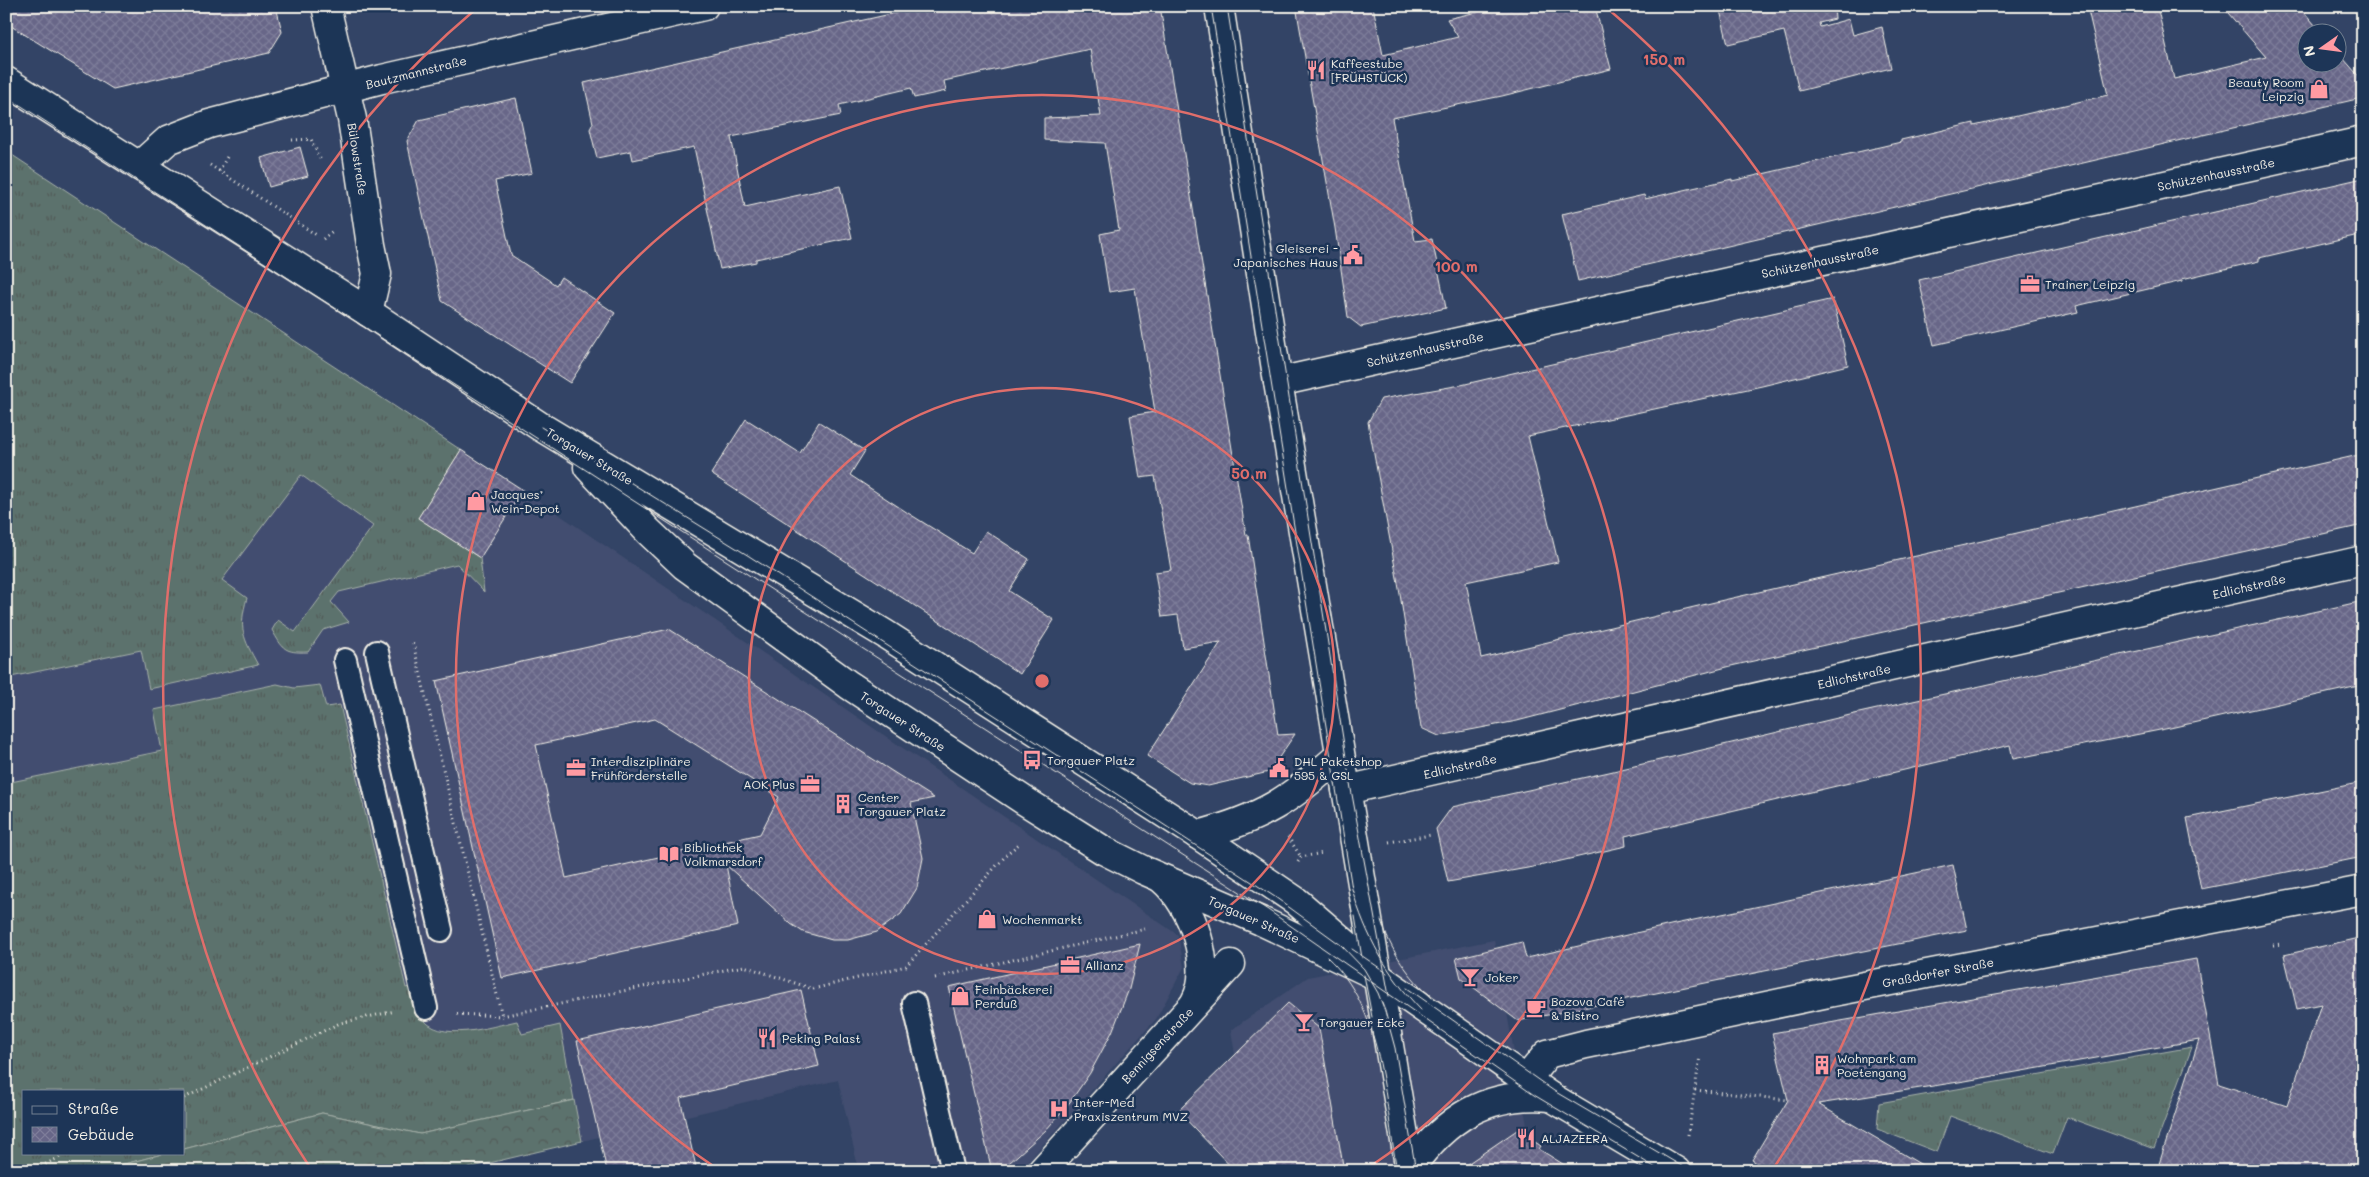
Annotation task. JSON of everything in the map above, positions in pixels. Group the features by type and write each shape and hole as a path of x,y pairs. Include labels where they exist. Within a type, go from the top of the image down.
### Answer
{"main road":[{"name":"Bülowstraße","path":"326,6 345,90 377,274 368,312"},
{"name":"Bautzmannstraße","path":"139,166 168,140 209,124 382,79 704,6"},
{"path":"1220,6 1278,382 1410,1170"},
{"path":"6,81 368,312 541,427"},
{"name":"Schützenhausstraße","path":"1278,382 2363,141"},
{"name":"Torgauer Straße","path":"541,427 885,634 1198,835 1296,901 1347,945 1377,976"},
{"name":"Torgauer Straße","path":"541,427 586,465 648,531 685,566 849,685 1041,812 1103,850 1162,880 1261,921 1377,976 1550,1097 1676,1171"},
{"name":"Edlichstraße","path":"1346,790 2363,560"},
{"path":"1198,835 1229,827 1270,810 1295,794 1340,755"},
{"path":"1162,880 1176,892 1186,907 1202,960 1202,985 1192,1007"},
{"name":"Graßdorfer Straße","path":"1526,1080 1542,1058 1552,1052 1828,993 2363,890"},
{"name":"Bennigsenstraße","path":"1042,1171 1231,964"},
{"path":"1410,1170 1428,1144 1467,1113 1504,1098 1534,1095 1550,1097"}],"lane":[{"path":"377,652 441,930"},
{"path":"344,660 426,1008"},
{"path":"914,1003 953,1171"}],"path":[{"path":"283,142 312,139 321,162"},
{"path":"219,171 227,157 236,155"},
{"path":"210,166 329,244"},
{"path":"323,239 334,230 335,224"},
{"path":"413,643 502,1016"},
{"path":"1283,830 1301,857 1318,854"},
{"path":"1396,841 1431,835"},
{"path":"185,1098 340,1023 416,1006 453,1014 502,1016 744,966 813,989 906,966 1009,852 1019,844"},
{"path":"928,979 1145,929"},
{"path":"1688,1135 1700,1052"},
{"path":"1695,1090 1788,1100"},
{"path":"32,1171 66,1154"}],"shaded area":[{"path":"301,474 374,526 294,632 278,621 308,652 323,630 349,622 331,602 339,592 458,564 484,591 480,558 523,490 1178,935 1184,967 1156,1019 1019,1171 859,1171 838,1080 582,1141 560,1025 522,1034 517,1021 463,1033 442,1030 428,1024 421,1016 411,987 406,989 340,705 326,707 320,685 294,688 277,684 154,710 162,751 6,783 6,678 141,650 150,688 257,664 245,641 241,618 247,598 222,580"},
{"path":"1494,940 1535,1171 1254,1171 1231,1030 1308,977"}],"green space":[{"path":"6,151 461,450 418,518 480,558 484,592 457,564 339,592 331,602 349,622 323,630 308,652 294,652 285,648 272,630 278,620 295,632 373,526 301,475 222,580 247,598 243,617 244,633 258,665 149,689 141,650 6,678"},
{"path":"277,684 294,688 320,685 326,707 340,705 406,988 411,986 416,1006 421,1016 429,1025 440,1030 452,1032 480,1029 517,1021 522,1034 560,1025 574,1100 420,1134 322,1113 185,1149 185,1090 22,1090 22,1154 162,1154 98,1171 6,1171 6,783 162,751 154,710"},
{"path":"2192,1047 2154,1149 2067,1117 2053,1154 1950,1116 1937,1152 1877,1129 1879,1103"},
{"path":"574,1100 582,1141 456,1171 98,1171 162,1154 185,1154 185,1149 322,1113 420,1134"}],"building":[{"path":"6,6 276,6 282,32 269,53 113,89 6,23"},
{"path":"926,6 1160,6 1246,535 1248,535 1278,735 1295,734 1269,772 1208,786 1190,783 1147,756 1221,642 1183,648 1178,615 1162,617 1155,572 1171,570 1155,476 1140,478 1130,416 1155,412 1135,288 1109,292 1100,234 1119,230 1105,143 1044,140 1044,118 1101,116 1090,49 944,81 946,91 914,98 911,88 839,105 841,115 731,137 745,207 840,186 852,238 756,259 756,262 720,269 694,147 633,160 631,151 597,158 590,129 593,123 584,83"},
{"path":"1296,6 1373,6 1383,55 1458,37 1447,19 1481,11 1480,6 1595,6 1611,69 1502,96 1392,118 1415,241 1432,239 1446,308 1361,327 1348,317 1335,228"},
{"path":"1719,6 1834,6 1835,19 1819,23 1820,27 1849,19 1853,35 1882,27 1891,68 1799,91 1784,31 1728,44"},
{"path":"2087,6 2157,6 2174,79 2266,57 2222,6 2299,6 2313,22 2296,22 2296,72 2346,72 2346,61 2363,81 2363,88 2357,99 1578,281 1562,214 1644,195 1645,199 1732,179 1732,181 1974,123 1974,126 2108,95"},
{"path":"516,98 532,173 495,181 511,255 556,285 561,277 615,313 570,383 442,301 407,141 419,120"},
{"path":"300,147 308,176 269,187 261,158"},
{"path":"2363,178 2363,234 2259,258 2259,261 2076,306 2078,312 1934,345 1919,280"},
{"path":"1833,299 1848,365 1762,386 1528,436 1558,562 1466,582 1481,658 1715,602 2363,454 2363,525 1731,666 1517,721 1439,736 1421,728 1400,594 1368,422 1381,399 1461,385"},
{"path":"746,419 800,453 819,422 865,451 850,475 908,513 972,553 986,531 1029,559 1009,591 1054,620 1020,674 711,474"},
{"path":"461,450 523,490 480,558 418,518"},
{"path":"2363,601 2363,685 2170,728 2013,759 2010,745 1625,836 1626,846 1539,866 1448,882 1436,829 1452,807 1850,715"},
{"name":"Center Torgauer Platz","path":"669,629 934,798 911,803 923,858 917,888 901,914 877,932 848,940 832,940 803,932 791,924 726,865 738,926 502,978 436,681","holes":["655,719 779,797 760,834 566,878 536,745"]},
{"path":"2363,782 2363,857 2201,889 2187,818"},
{"path":"1953,865 1967,930 1518,1021 1461,978 1456,958 1522,942 1526,958 1675,924"},
{"path":"2363,937 2363,1171 2180,1171 2159,1164 2199,1040 1965,1081 1818,1104 1932,1171 1771,1171 1752,1160 1788,1100 1772,1033 2196,959 2219,1084 2287,1106 2321,1004 2297,1009 2284,955"},
{"path":"1140,944 1129,989 1112,1032 1090,1073 1070,1102 1046,1130 1000,1171 992,1171 949,987"},
{"path":"801,990 819,1066 680,1098 697,1171 607,1171 577,1041"},
{"path":"1288,1003 1319,1028 1344,1171 1235,1171 1178,1111"},
{"path":"1517,1130 1541,1146 1539,1149 1574,1171 1457,1171"}],"tram line":[{"path":"1211,6 1352,889 1364,923 1379,954 1398,983 1421,1010"},
{"path":"1227,6 1351,789 1389,996"},
{"path":"6,96 1268,910 1534,1095 1661,1171"},
{"path":"541,427 749,556 1275,897 1341,945 1364,969 1378,993 1385,1011 1395,1048 1416,1171"},
{"path":"1355,916 1362,958"},
{"path":"1381,920 1401,962 1432,998"},
{"path":"1352,949 1387,973"},
{"path":"1327,957 1346,978 1360,1002 1371,1029 1379,1057 1397,1171"},
{"path":"1364,975 1372,1017"},
{"path":"1407,988 1554,1091 1690,1171"}],"place":[{"name":"Kaffeestube [FRÜHSTÜCK)","path":"1316,70"},
{"name":"Beauty Room Leipzig","path":"2319,89"},
{"name":"Gleiserei - Japanisches Haus","path":"1353,255"},
{"name":"Trainer Leipzig","path":"2030,284"},
{"name":"Jacques’ Wein-Depot","path":"476,501"},
{"name":"Torgauer Platz","path":"1032,760"},
{"name":"Interdisziplinäre Frühförderstelle","path":"576,768"},
{"name":"DHL Paketshop 595 & GSL","path":"1279,768"},
{"name":"AOK Plus","path":"810,784"},
{"name":"Center Torgauer Platz","path":"843,804"},
{"name":"Bibliothek Volkmarsdorf","path":"669,854"},
{"name":"Wochenmarkt","path":"987,919"},
{"name":"Allianz","path":"1070,965"},
{"name":"Joker","path":"1470,977"},
{"name":"Feinbäckerei Perduß","path":"960,996"},
{"name":"Bozova Café & Bistro","path":"1536,1008"},
{"name":"Torgauer Ecke","path":"1304,1022"},
{"name":"Peking Palast","path":"767,1038"},
{"name":"Wohnpark am Poetengang","path":"1822,1065"},
{"name":"Inter-Med Praxiszentrum MVZ","path":"1059,1109"},
{"name":"ALJAZEERA","path":"1526,1138"}]}
